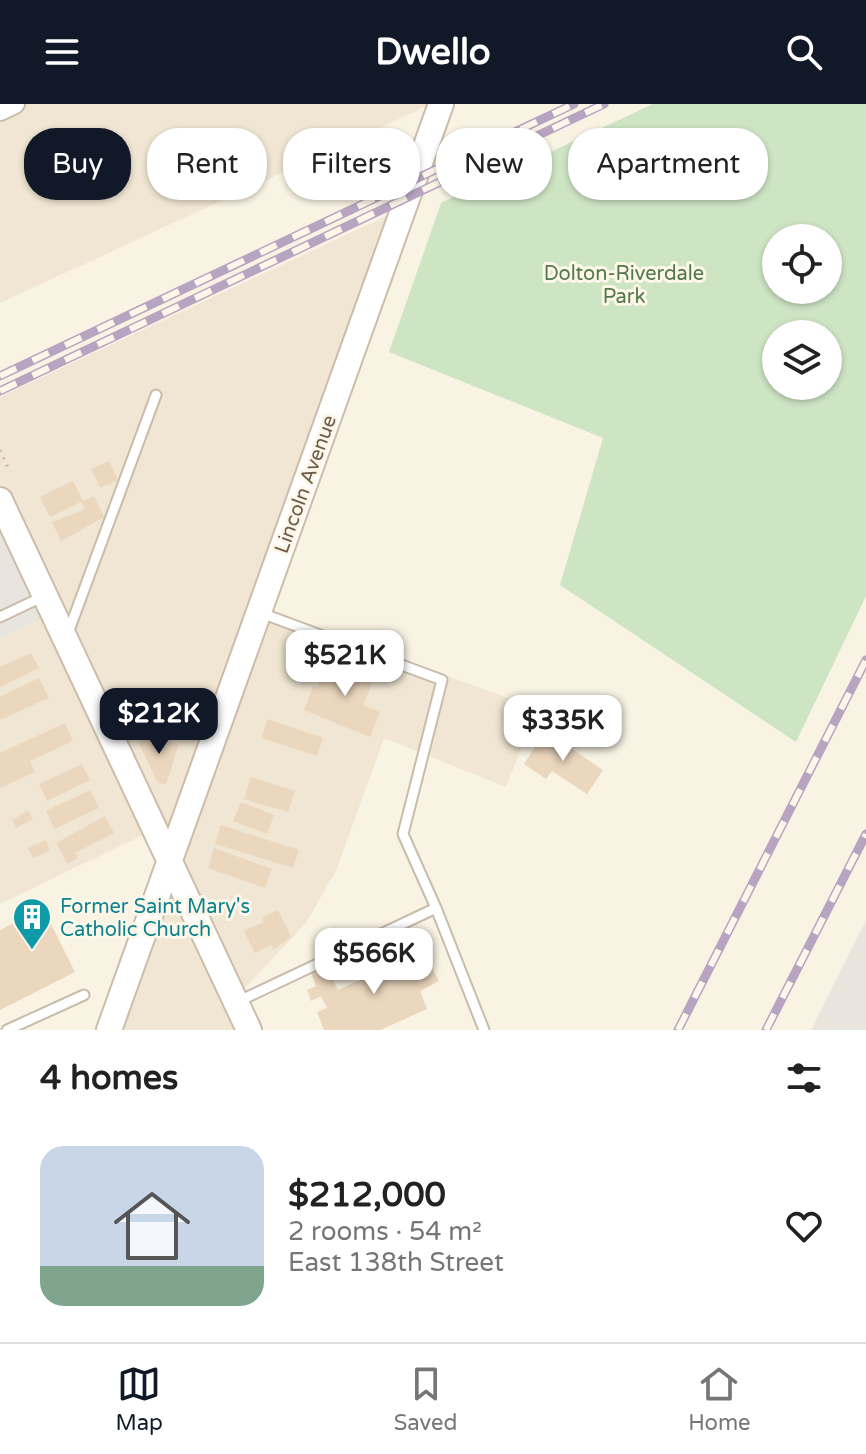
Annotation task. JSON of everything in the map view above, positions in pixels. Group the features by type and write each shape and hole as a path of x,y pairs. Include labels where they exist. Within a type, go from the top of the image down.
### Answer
{"street":[{"path":"0,111 15,104"},
{"name":"Lincoln Avenue","path":"109,1030 441,104"},
{"path":"0,500 249,1030"}],"lane":[{"path":"66,640 156,395"},
{"path":"0,617 45,596"},
{"path":"259,613 442,680 403,834 484,1030"},
{"path":"236,1003 436,908"},
{"path":"7,1030 84,995"}],"path":[{"path":"0,450 10,472"}],"shaded area":[{"path":"0,104 431,104 379,128 283,128 283,172 267,180 267,128 147,128 147,200 223,200 0,303"},
{"path":"397,211 257,605 537,709 506,787 384,738 336,871 306,923 231,1003 243,1030 115,1030 171,879 147,833 0,904 0,638 56,612 0,494 0,397"},
{"path":"0,494 56,612 0,638"},
{"path":"866,920 866,1030 811,1030"}],"green space":[{"name":"Dolton-Riverdale Park","path":"653,104 866,104 866,596 796,742 560,585 603,438 389,352 441,203 447,200 552,200 552,151 568,144 568,200 768,200 768,128 602,128"}],"building":[{"path":"109,461 118,480 100,488 91,469"},
{"path":"73,481 83,501 50,517 40,497"},
{"path":"94,496 104,517 61,541 52,522 85,509 81,502"},
{"path":"31,653 39,668 0,687 0,667"},
{"path":"349,661 377,672 363,705 380,712 370,737 304,710 313,686 318,687 324,665 345,673"},
{"path":"39,678 49,698 0,720 0,697"},
{"path":"267,719 323,738 317,756 262,738"},
{"path":"65,723 73,741 30,761 35,772 0,788 0,753"},
{"path":"545,731 603,770 587,794 552,771 546,779 524,764"},
{"path":"144,732 179,745 166,784 158,783 139,744"},
{"path":"82,764 90,780 47,801 39,784"},
{"path":"251,777 295,791 288,812 244,799"},
{"path":"90,790 99,808 54,829 46,811"},
{"path":"241,802 274,815 267,834 233,821"},
{"path":"28,811 33,819 16,828 12,820"},
{"path":"105,816 114,833 75,853 78,858 67,864 56,843"},
{"path":"221,825 299,850 293,868 215,844"},
{"path":"46,840 50,850 33,858 28,848"},
{"path":"214,848 272,869 265,888 208,868"},
{"name":"Former Saint Mary's Catholic Church","path":"43,908 75,972 0,1010 0,930"},
{"path":"278,910 291,937 273,950 271,945 255,953 244,931 264,922 262,918"},
{"path":"417,948 424,965 428,962 439,981 420,991 427,1009 380,1030 324,1030 317,1012 327,1008 321,996 311,1001 307,990 316,986 310,970 325,963 338,990 405,960 403,955"}],"railway":[{"path":"0,376 574,104"},
{"path":"0,391 604,104"},
{"path":"678,1030 866,660"},
{"path":"766,1030 866,834"}],"place":[{"name":"Former Saint Mary's Catholic Church","path":"32,951"}]}
